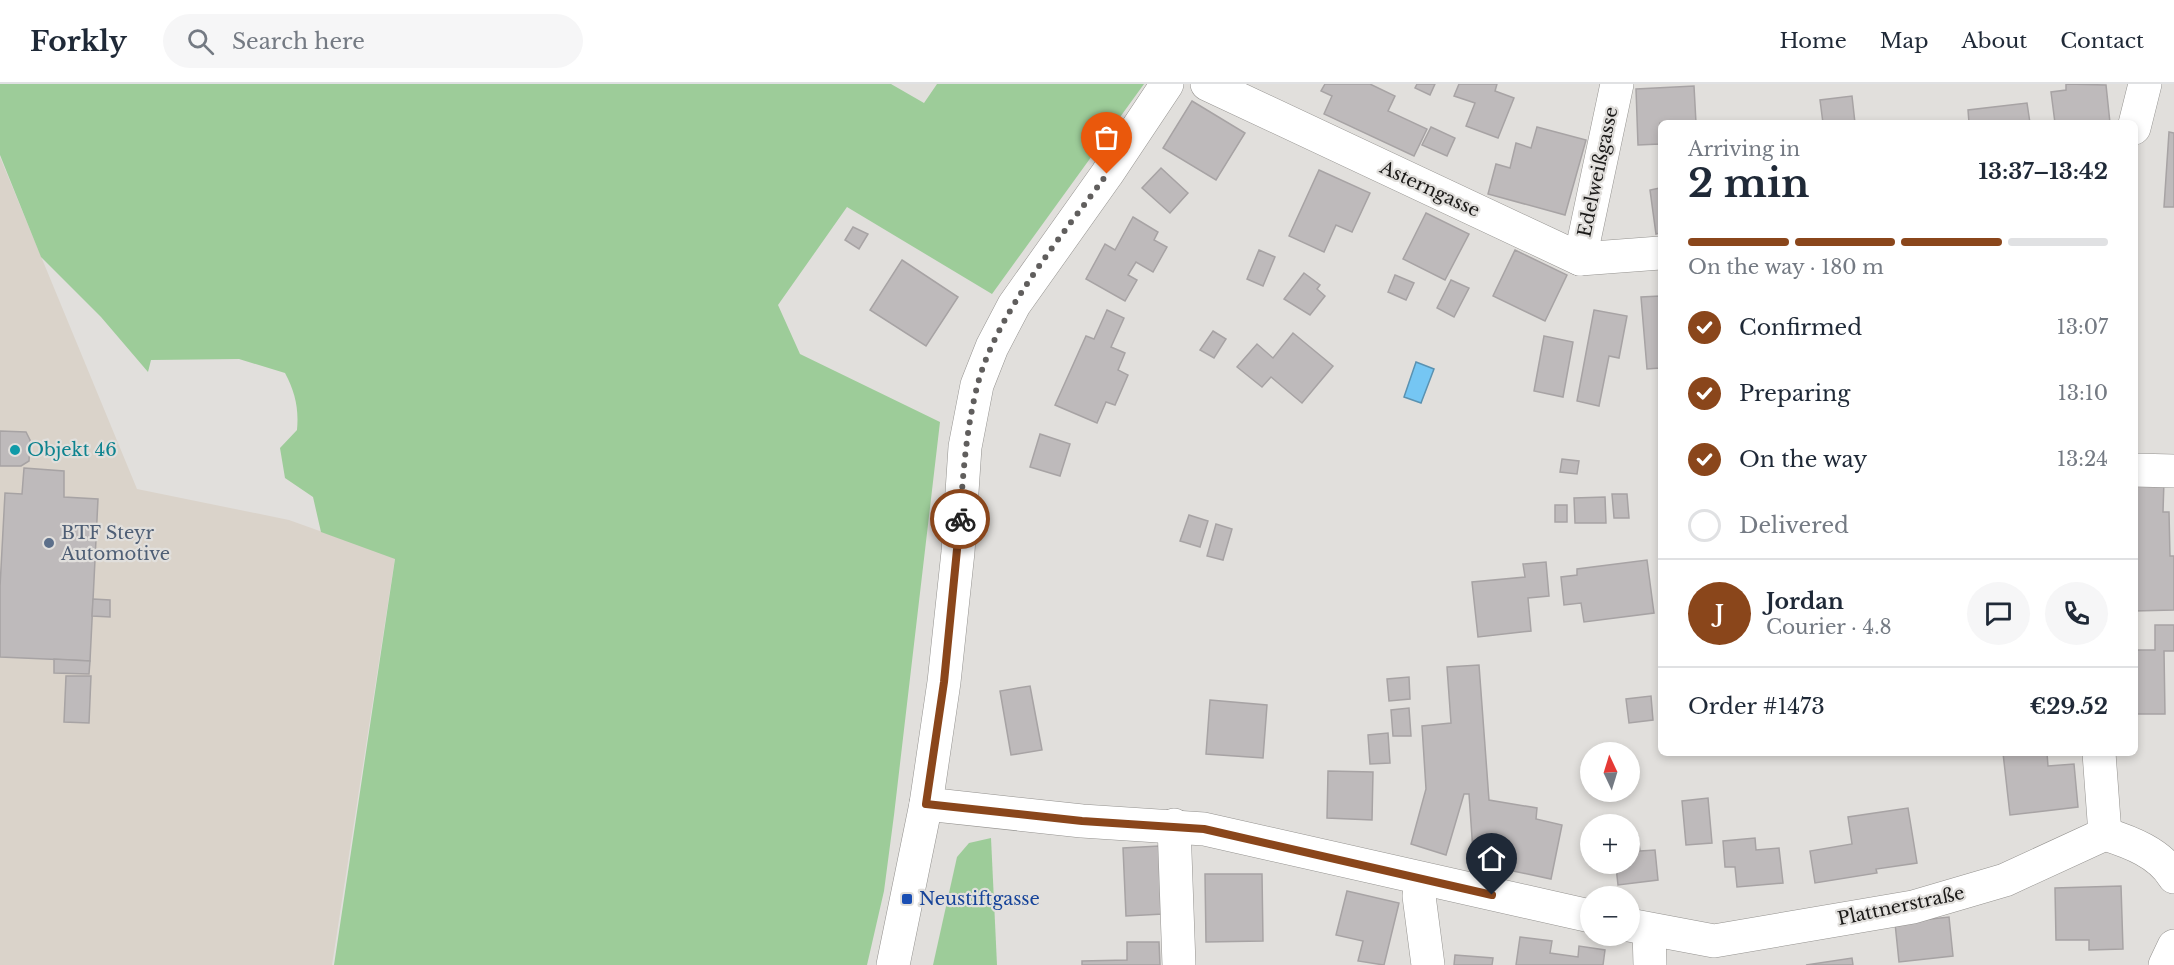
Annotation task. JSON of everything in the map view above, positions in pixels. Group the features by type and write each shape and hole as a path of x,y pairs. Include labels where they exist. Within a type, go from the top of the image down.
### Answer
{"street":[{"path":"893,965 926,804 945,670 958,552 965,447 977,386 992,347 1014,305 1107,174 1167,84"},
{"name":"Asterngasse","path":"1207,84 1580,259 1658,253"},
{"name":"Edelweißgasse","path":"1580,259 1617,84"},
{"path":"2136,120 2145,84"},
{"path":"2138,471 2174,471"},
{"path":"2099,756 2105,834 2133,844 2156,858 2174,877"},
{"path":"926,804 1082,821 1174,825 1204,829 1421,880 1580,914"},
{"path":"1174,825 1179,965"},
{"name":"Plattnerstraße","path":"1721,953 1961,895 2005,880 2105,834"},
{"path":"1421,880 1419,896 1428,965"},
{"path":"1640,928 1721,953"},
{"path":"1640,931 1650,965"},
{"path":"2166,965 2174,946"}],"shaded area":[{"path":"0,157 137,489 289,520 395,558 332,965 0,965"}],"green space":[{"path":"0,84 891,84 924,103 937,84 1144,84 992,294 847,207 778,305 800,354 940,422 884,891 867,965 334,965 395,559 321,532 313,497 285,478 280,448 297,430 297,414 296,400 285,373 239,359 151,360 148,372 101,317 41,257 0,155"},
{"path":"991,838 997,965 933,965 957,857 969,843"}],"water":[{"path":"1416,362 1434,369 1421,403 1404,397"}],"building":[{"path":"1325,84 1370,84 1395,96 1388,111 1427,129 1414,156 1324,114 1332,96 1321,91"},
{"path":"1417,84 1435,84 1430,95 1415,88"},
{"path":"1459,84 1497,84 1495,91 1514,98 1498,138 1466,126 1475,103 1454,96"},
{"path":"2066,84 2106,85 2110,120 2055,120 2051,92 2066,90"},
{"path":"1694,86 1696,120 1658,120 1658,144 1638,145 1636,89"},
{"path":"1852,96 1855,120 1823,120 1820,100"},
{"path":"1192,101 1245,133 1216,180 1163,148"},
{"path":"2027,103 2030,120 1969,120 1968,110"},
{"path":"1431,127 1455,138 1447,156 1422,145"},
{"path":"1537,127 1586,140 1565,215 1488,194 1496,164 1510,168 1516,143 1531,148"},
{"path":"2169,132 2174,133 2174,207 2164,207"},
{"path":"1161,168 1188,193 1170,213 1142,188"},
{"path":"1319,170 1370,193 1352,232 1336,225 1324,252 1289,236"},
{"path":"1658,188 1658,234 1656,234 1650,190"},
{"path":"1426,213 1469,234 1445,280 1403,259"},
{"path":"1133,217 1158,232 1154,240 1167,247 1153,272 1136,262 1128,275 1137,280 1125,301 1086,279 1105,244 1115,250"},
{"path":"853,227 868,234 859,249 845,240"},
{"path":"1259,250 1275,257 1263,286 1247,279"},
{"path":"1515,250 1567,275 1545,321 1493,296"},
{"path":"902,260 958,297 926,346 870,310"},
{"path":"1304,273 1320,285 1317,289 1325,296 1310,315 1284,299"},
{"path":"1395,275 1414,283 1406,300 1388,292"},
{"path":"1451,280 1469,288 1454,317 1437,308"},
{"path":"1658,296 1658,368 1647,369 1641,297"},
{"path":"1107,310 1124,318 1111,347 1125,353 1118,370 1128,375 1115,405 1106,402 1097,423 1055,405 1086,336 1094,339"},
{"path":"1594,310 1627,316 1619,358 1609,356 1599,406 1577,401"},
{"path":"1213,331 1226,339 1214,358 1200,350"},
{"path":"1293,333 1333,366 1302,403 1271,377 1262,387 1237,367 1257,344 1273,358"},
{"path":"1544,336 1573,342 1563,397 1534,391"},
{"name":"Objekt 46","path":"0,431 26,432 30,440 29,461 21,466 0,466"},
{"path":"1040,434 1070,444 1060,476 1030,467"},
{"path":"1562,459 1579,461 1577,474 1560,472"},
{"name":"BTF Steyr Automotive","path":"24,468 64,471 64,497 98,499 90,661 0,657 0,587 5,493 22,494"},
{"path":"2164,480 2163,512 2169,512 2170,556 2174,556 2174,610 2138,611 2138,481"},
{"path":"1612,494 1627,494 1629,518 1614,518"},
{"path":"1605,497 1606,523 1575,523 1574,498"},
{"path":"1555,505 1567,505 1567,522 1555,522"},
{"path":"1189,515 1208,521 1200,547 1180,541"},
{"path":"1216,524 1232,529 1223,560 1207,556"},
{"path":"1647,560 1654,613 1584,622 1581,603 1564,605 1561,577 1577,575 1577,569"},
{"path":"1546,562 1549,596 1528,598 1531,631 1478,637 1472,582 1525,577 1523,564"},
{"path":"93,599 110,600 110,617 92,616"},
{"path":"2155,625 2174,625 2174,651 2164,651 2165,714 2138,714 2138,650 2155,650"},
{"path":"54,659 90,661 89,674 54,673"},
{"path":"1479,665 1489,800 1537,808 1536,819 1562,825 1551,879 1470,862 1473,852 1469,794 1464,794 1446,855 1411,844 1426,789 1422,726 1451,723 1447,667"},
{"path":"66,676 91,676 89,723 64,722"},
{"path":"1409,677 1410,699 1389,701 1387,679"},
{"path":"1030,686 1042,750 1011,755 1000,691"},
{"path":"1651,696 1653,720 1629,723 1626,699"},
{"path":"1210,700 1267,705 1263,758 1206,754"},
{"path":"1409,708 1411,736 1393,736 1391,710"},
{"path":"1388,733 1390,763 1370,764 1368,735"},
{"path":"2003,756 2047,756 2048,766 2074,764 2078,807 2010,815"},
{"path":"1328,771 1373,772 1372,820 1327,818"},
{"path":"1708,798 1712,843 1686,845 1682,801"},
{"path":"1908,808 1917,863 1876,869 1877,873 1815,883 1810,851 1852,844 1848,817"},
{"path":"1755,838 1756,850 1779,848 1783,883 1737,887 1735,867 1725,867 1723,841"},
{"path":"1159,846 1163,914 1126,916 1123,848"},
{"path":"1655,850 1658,880 1618,885 1617,874 1640,874 1640,851"},
{"path":"1205,874 1262,874 1263,941 1206,942"},
{"path":"2121,886 2123,949 2089,950 2089,940 2056,940 2055,888"},
{"path":"1347,891 1399,903 1384,965 1358,961 1363,941 1336,935"},
{"path":"1949,917 1953,956 1899,962 1895,923"},
{"path":"1520,937 1552,941 1550,953 1578,957 1579,946 1605,950 1603,965 1516,965"},
{"path":"1127,942 1159,942 1160,965 1082,965 1082,961 1127,960"},
{"path":"1455,955 1493,958 1492,965 1454,965"},
{"path":"1852,958 1853,965 1806,965"}],"way so far":[{"path":"960,519 965,447 977,386 992,347 1014,305 1107,174"}],"place":[{"name":"Objekt 46","path":"15,450"},
{"name":"BTF Steyr Automotive","path":"49,543"},
{"name":"Neustiftgasse","path":"907,899"}],"route":[{"path":"960,519 944,682 926,804 1082,821 1174,825 1204,829 1492,895"}]}
